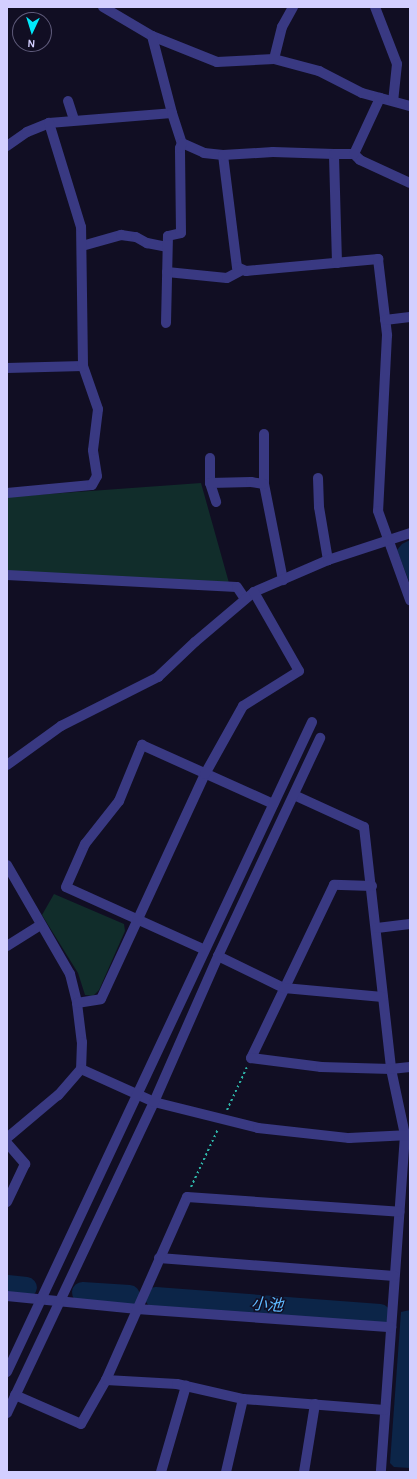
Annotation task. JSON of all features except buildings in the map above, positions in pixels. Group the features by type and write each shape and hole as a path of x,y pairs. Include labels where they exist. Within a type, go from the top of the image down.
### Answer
{"street":[{"path":"103,7 152,36 217,62 274,59 319,71 362,93 393,100 410,106"},
{"path":"274,59 282,27 293,7"},
{"path":"375,7 397,64 393,100"},
{"path":"152,36 172,113 182,143 180,148 181,233 168,236 166,323"},
{"path":"354,154 380,98"},
{"path":"68,101 74,120"},
{"path":"7,146 27,132 49,124 74,120 172,113"},
{"path":"7,492 92,485 97,476 93,450 98,409 83,366 81,227 49,124"},
{"path":"182,143 204,153 223,156 273,152 354,154 360,160 410,183"},
{"path":"334,154 337,263"},
{"path":"223,156 236,267 242,270"},
{"path":"82,246 121,235 136,237 147,243 167,247"},
{"path":"167,272 227,278 242,270 378,259 385,320 386,359 378,511 410,600"},
{"path":"385,320 410,317"},
{"path":"7,368 83,366"},
{"path":"264,434 264,484 283,580"},
{"path":"210,458 210,483 216,502"},
{"path":"318,478 319,507 328,560"},
{"path":"210,483 251,482 264,484"},
{"path":"7,765 61,726 158,678 195,642 254,592 328,560 388,542 410,533"},
{"path":"7,575 236,587 245,599"},
{"path":"77,1003 101,1000 137,917 205,774 243,706 299,671 254,592"},
{"path":"7,1372 203,949 312,722"},
{"path":"7,1413 59,1299 154,1102 218,956 320,738"},
{"path":"203,949 137,917 66,887 85,844 119,801 142,745 273,804"},
{"path":"294,795 364,827 377,928 391,1069 407,1135 394,1276 381,1472"},
{"path":"7,865 40,925 70,974 77,1003 82,1042 81,1069 58,1095 7,1138"},
{"path":"372,886 334,885 251,1058 321,1067 391,1069 410,1067"},
{"path":"377,928 410,924"},
{"path":"7,946 40,925"},
{"path":"218,956 284,988 383,997"},
{"path":"81,1069 154,1102 222,1120 295,1133 350,1138 407,1135"},
{"path":"7,1143 25,1164 7,1202"},
{"path":"15,1395 81,1424 106,1380 187,1197 399,1212"},
{"path":"159,1258 394,1276"},
{"path":"7,1296 59,1299 137,1309 391,1327"},
{"path":"106,1380 186,1386 243,1399 385,1410"},
{"path":"161,1472 186,1386"},
{"path":"226,1472 243,1399"},
{"path":"304,1472 315,1404"}],"green space":[{"path":"201,483 229,583 7,573 7,497"},
{"path":"54,894 124,924 125,931 99,990 93,996 85,995 78,973 42,915"}],"water":[{"path":"410,540 410,584 397,550 402,544"},
{"path":"410,1310 410,1468 394,1467 390,1463 401,1312"}],"waterway":[{"name":"小池","path":"7,1285 26,1287"},
{"name":"小池","path":"82,1292 129,1295"},
{"name":"小池","path":"155,1297 379,1314"}]}
